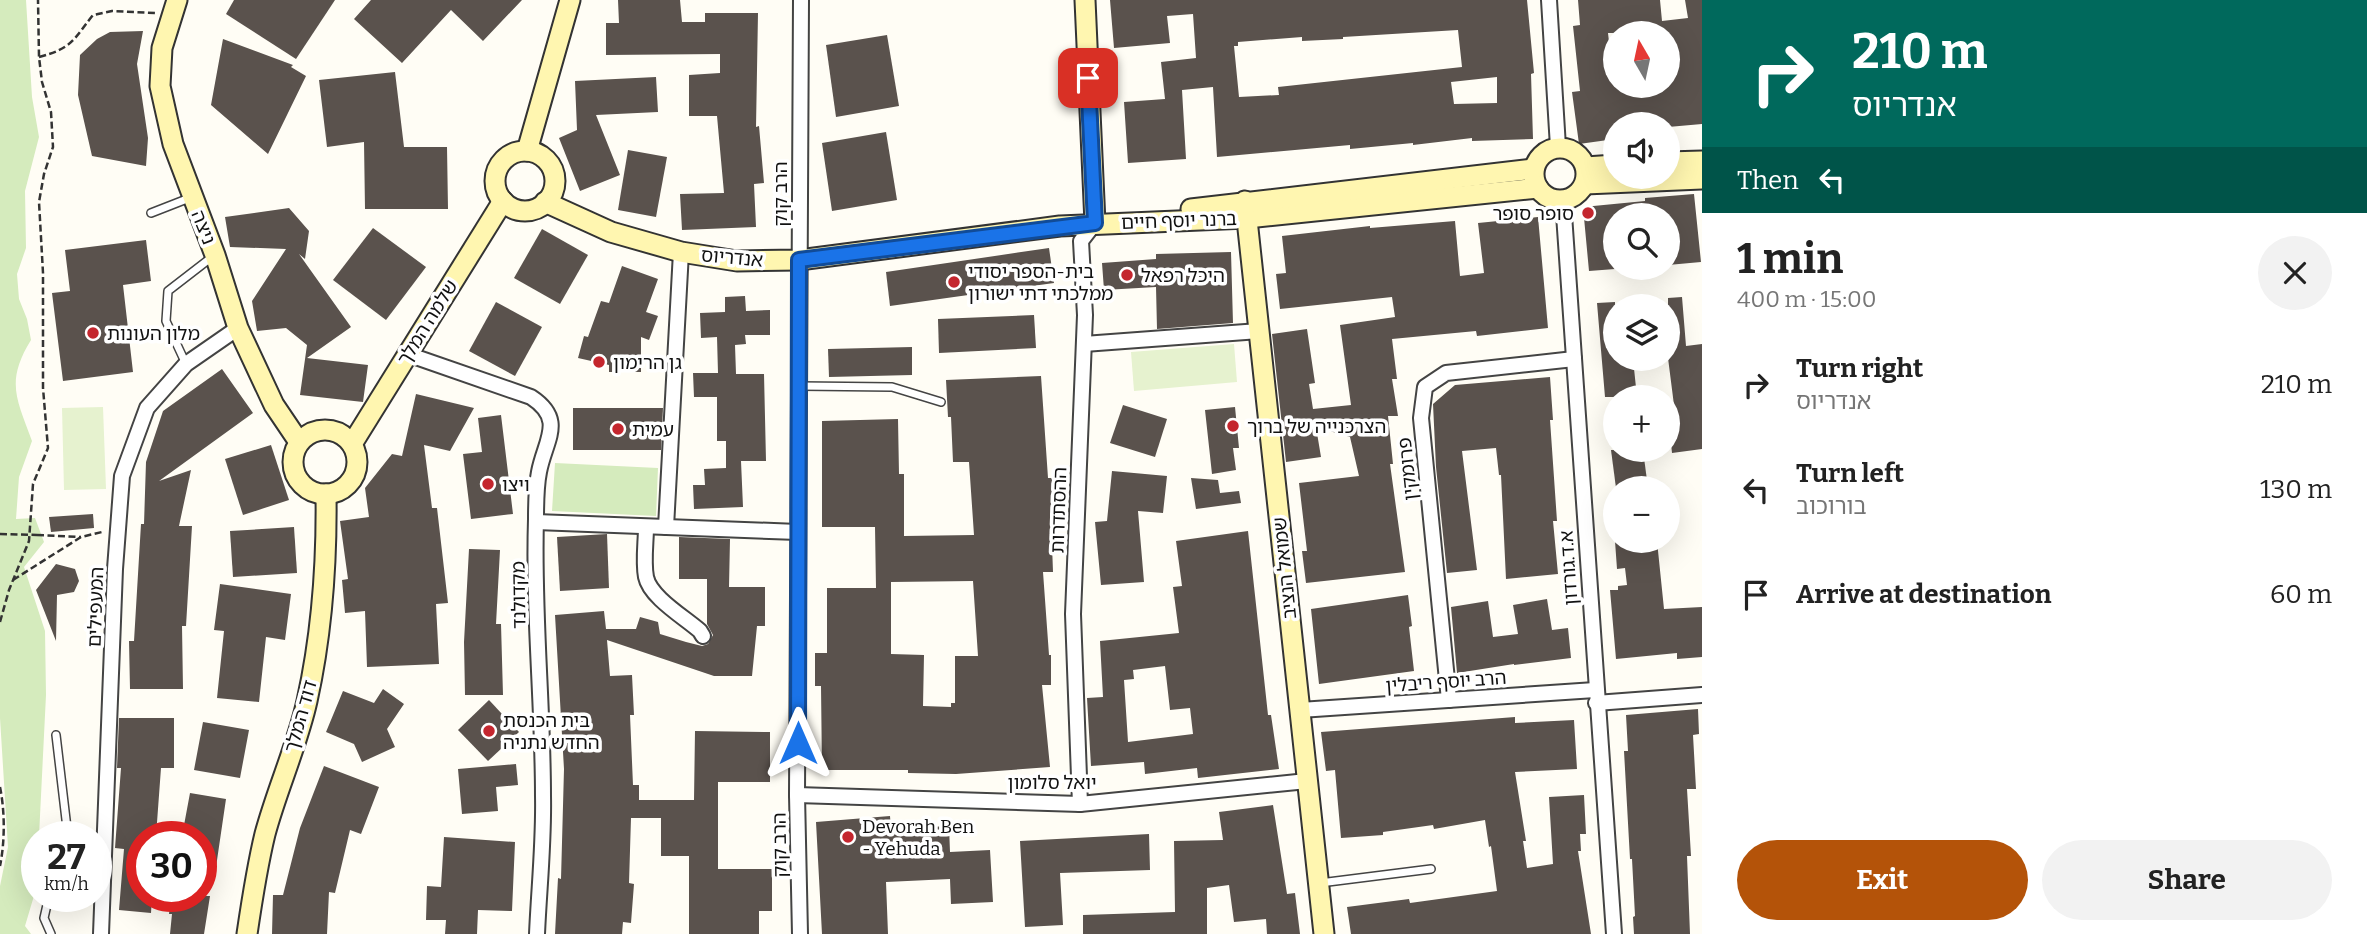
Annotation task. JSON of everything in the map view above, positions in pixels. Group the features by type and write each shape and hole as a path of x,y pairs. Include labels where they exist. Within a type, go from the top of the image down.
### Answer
{"street":[{"name":"ניצה","path":"177,0 162,48 160,86 173,144 215,255 238,328 274,405 299,442"},
{"path":"527,151 570,0"},
{"name":"הרב קוק","path":"800,934 797,795 801,0"},
{"path":"1085,0 1095,223"},
{"path":"1549,0 1558,147"},
{"path":"1558,147 1575,152 1582,158 1586,175 1576,195 1563,200 1549,198 1536,178 1542,154 1558,147"},
{"path":"527,151 539,155 551,167 554,184 552,194 539,207 522,210 503,201 495,181 497,170 508,156 527,151"},
{"path":"1680,162 1702,161"},
{"path":"1586,175 1603,169"},
{"path":"1586,175 1702,179"},
{"name":"ברנר יוסף חיים","path":"1095,223 1246,210 1536,178"},
{"path":"1060,226 1084,201 1093,182"},
{"name":"א.ד.גורדון","path":"1563,200 1614,934"},
{"name":"שלמה המלך","path":"352,444 503,201"},
{"name":"אנדריוס","path":"545,202 611,232 681,252 737,261 799,260 1095,223"},
{"name":"שמואל הנציב","path":"1246,210 1324,934"},
{"name":"ההסתדרות","path":"1080,804 1073,614 1085,315 1080,241 1095,223"},
{"path":"666,527 681,252"},
{"name":"המעפילים","path":"98,933 122,476 147,408 186,365 238,328"},
{"path":"1084,344 1259,331"},
{"name":"מקדולנד","path":"407,354 531,397 546,409 550,417 551,437 542,455 538,475 536,522 543,797 537,934"},
{"name":"פרומקין","path":"1449,700 1421,418 1425,387 1446,373 1574,359"},
{"path":"326,429 336,431 352,444 356,453 355,475 340,491 326,494 308,489 294,473 294,452 299,442 307,435 326,429"},
{"name":"דוד המלך","path":"247,934 265,833 306,704 316,653 324,597 326,494"},
{"path":"536,522 798,532"},
{"path":"646,527 645,574 648,585 703,636"},
{"name":"הרב יוסף ריבלין","path":"1300,710 1449,700 1702,695"},
{"name":"יואל סלומון","path":"797,795 1080,804 1307,781"}],"lane":[{"path":"151,213 192,197"},
{"path":"186,365 166,321 168,291 215,255"},
{"path":"800,386 892,387 941,402"},
{"path":"56,735 66,821"},
{"path":"1318,884 1431,869"},
{"path":"45,912 44,918 51,934"}],"path":[{"path":"0,622 29,541 33,484 48,448 43,388 43,273 39,202 53,147 51,112 39,57 38,0"},
{"path":"39,57 60,51 75,41 93,15 112,11 160,13"},
{"path":"0,534 81,537 118,528"},
{"path":"13,581 81,537"},
{"path":"0,787 3,803 3,852 0,866"}],"green space":[{"path":"0,0 26,0 32,97 39,137 25,191 26,248 17,274 19,299 31,340 18,368 16,390 32,441 19,477 16,519 35,518 44,542 24,567 45,631 46,695 40,821 21,821 21,912 29,912 25,926 31,934 0,934 0,886 8,847 0,718"},
{"path":"1234,344 1237,382 1134,391 1131,352"},
{"path":"103,407 106,489 64,490 62,408"},
{"path":"555,463 658,468 656,516 552,511"}],"building":[{"path":"234,0 335,0 296,59 226,14"},
{"path":"371,0 522,0 483,41 451,10 402,63 354,19"},
{"path":"618,0 680,0 682,22 705,22 705,13 758,13 756,127 759,126 764,183 754,184 756,227 682,230 680,194 724,193 717,116 689,116 689,75 720,73 720,54 606,55 606,23 619,23"},
{"path":"1110,0 1527,0 1534,73 1531,74 1533,139 1472,141 1472,138 1413,145 1350,149 1350,145 1217,157 1213,87 1182,90 1186,159 1128,163 1124,102 1165,99 1161,62 1196,58 1193,14 1167,16 1170,43 1114,48","holes":["1458,30 1462,67 1278,87 1279,95 1239,97 1234,46 1238,46 1238,42 1302,37 1302,41 1343,39","1497,77 1497,103 1454,104 1451,82"]},
{"path":"1578,0 1660,0 1662,21 1688,18 1685,0 1702,0 1702,124 1680,126 1680,112 1603,112 1603,141 1579,144 1572,92 1580,91 1573,26 1580,25"},
{"path":"143,31 137,64 148,138 146,166 92,156 78,95 80,55 97,39 110,32"},
{"path":"887,35 899,106 836,117 826,45"},
{"path":"223,39 293,65 291,67 306,76 268,154 211,105"},
{"path":"395,72 404,147 447,147 448,209 365,209 364,142 327,147 319,80"},
{"path":"656,77 658,112 596,115 620,175 580,191 559,138 577,130 575,81"},
{"path":"886,132 897,200 832,211 822,143"},
{"path":"628,150 667,157 656,217 618,210"},
{"path":"1694,194 1701,262 1680,264 1680,203 1624,203 1645,201 1645,198"},
{"path":"1603,205 1603,270 1589,271 1583,207"},
{"path":"289,208 309,231 305,259 299,254 351,327 307,358 368,365 363,402 300,395 307,345 286,328 257,331 252,301 286,249 230,247 225,217"},
{"path":"1538,217 1548,328 1477,336 1476,331 1392,339 1397,379 1392,379 1398,416 1388,416 1393,464 1390,464 1405,572 1306,583 1302,551 1307,551 1299,483 1359,476 1350,437 1316,427 1321,457 1286,462 1272,334 1307,329 1315,383 1309,384 1313,409 1351,405 1340,325 1395,317 1392,297 1280,309 1276,274 1286,273 1282,236 1370,226 1455,221 1460,276 1484,273 1478,223"},
{"path":"373,228 426,267 386,320 333,280"},
{"path":"542,229 588,255 560,304 514,278"},
{"name":"מלון העונות","path":"146,240 151,281 123,285 133,372 63,381 52,293 70,291 65,250"},
{"path":"1049,248 1054,283 890,306 886,272"},
{"path":"1231,252 1233,323 1157,329 1156,287 1104,290 1102,263 1156,259 1156,254"},
{"path":"622,266 658,279 646,312 658,316 649,340 641,337 641,372 609,372 609,365 578,358 584,336 588,337 601,301 609,303"},
{"path":"745,296 746,311 770,310 770,335 745,335 746,344 735,345 736,374 764,374 766,461 741,461 743,507 694,509 693,485 705,485 704,469 726,468 726,441 717,441 717,397 694,397 693,373 718,373 717,337 701,338 700,313 725,312 725,297"},
{"path":"1680,297 1686,346 1702,344 1702,449 1680,452 1680,385 1671,385 1670,371 1680,371"},
{"path":"496,302 542,327 515,376 469,351"},
{"path":"1597,303 1603,303 1603,371 1634,371 1636,385 1604,385"},
{"path":"1034,315 1036,348 939,353 938,319"},
{"path":"912,347 912,375 829,377 828,349"},
{"path":"222,369 253,413 159,481 191,470 179,526 192,526 186,626 182,626 183,689 130,689 129,641 134,641 141,524 144,524 146,462 163,411"},
{"path":"1041,376 1048,478 1052,478 1055,517 1051,517 1053,572 1043,572 1051,655 1051,685 1042,685 1050,767 956,774 908,773 908,770 822,770 821,686 815,686 815,653 827,653 827,588 876,588 875,527 822,527 822,421 898,419 899,474 904,474 904,536 974,535 969,462 953,462 946,380","holes":["973,581 978,656 955,656 955,703 951,703 951,707 923,706 924,655 891,654 891,582"]},
{"path":"1550,377 1557,521 1553,521 1558,574 1506,579 1501,475 1496,448 1462,451 1477,570 1447,573 1436,467 1433,404 1455,385"},
{"path":"416,394 474,408 450,451 424,445 432,508 437,508 448,603 436,604 439,664 367,667 365,611 345,613 342,580 348,579 340,521 369,517 365,488 392,454 402,456"},
{"path":"1123,405 1167,419 1155,457 1110,443"},
{"path":"1235,407 1239,448 1233,448 1236,470 1212,474 1205,410"},
{"name":"עמית","path":"573,408 663,408 661,450 573,450"},
{"name":"ויצו","path":"501,415 513,514 471,519 463,454 482,452 478,418"},
{"path":"271,445 289,500 243,515 225,459"},
{"path":"1613,462 1645,462 1646,476 1614,476"},
{"path":"1112,471 1167,476 1163,513 1138,511 1144,582 1101,585 1095,522 1107,521"},
{"path":"1191,478 1218,480 1220,493 1239,491 1241,503 1196,509"},
{"path":"93,514 94,528 51,532 49,517"},
{"path":"294,527 297,573 233,577 230,531"},
{"path":"1248,531 1268,715 1271,715 1279,769 1198,778 1197,768 1145,774 1144,762 1091,766 1087,698 1103,697 1100,641 1179,633 1173,587 1182,586 1176,541","holes":["1165,666 1170,710 1190,708 1193,734 1128,742 1124,680 1134,679 1133,670"]},
{"path":"607,534 609,588 560,591 557,537"},
{"path":"679,537 730,539 729,587 765,587 765,626 757,626 752,676 714,676 607,640 610,676 632,675 634,715 630,715 633,785 639,785 639,800 694,800 695,731 770,732 770,782 718,782 718,869 772,869 772,911 759,911 759,934 689,934 689,856 661,856 661,818 631,818 629,883 634,884 631,923 623,922 622,934 555,934 558,878 561,879 564,769 555,615 604,611 606,629 636,629 640,617 658,622 660,634 702,646 708,644 713,635 707,624 707,579 679,579"},
{"path":"469,549 500,550 496,624 501,624 503,695 465,695 464,642"},
{"path":"1616,553 1658,553 1664,609 1702,607 1702,657 1677,659 1677,653 1616,659 1610,590 1618,590 1618,586 1627,585 1625,568 1617,569"},
{"path":"56,564 75,569 79,581 74,592 57,595 56,641 36,590"},
{"path":"220,584 291,594 285,640 266,637 259,702 217,698 224,631 214,630"},
{"path":"1408,595 1414,671 1319,684 1311,609"},
{"path":"1547,599 1552,630 1568,628 1571,658 1457,673 1451,607 1488,601 1493,637 1518,634 1513,605"},
{"path":"383,689 404,704 387,729 395,747 362,762 354,744 326,732 343,691 374,703"},
{"name":"בית הכנסת החדש נתניה","path":"489,700 519,732 488,761 458,730"},
{"path":"1698,709 1699,734 1693,735 1696,789 1687,789 1691,856 1687,856 1690,934 1634,934 1624,751 1628,751 1626,715"},
{"path":"1515,717 1515,723 1574,720 1577,769 1515,772 1526,841 1523,841 1527,868 1553,864 1549,797 1584,795 1586,834 1580,834 1581,851 1578,851 1591,934 1351,934 1347,907 1409,899 1410,903 1497,891 1491,846 1489,847 1485,820 1434,829 1433,825 1383,832 1383,835 1341,838 1335,770 1326,771 1321,732"},
{"path":"119,718 174,718 174,768 161,768 157,821 126,821 126,911 119,910 124,849 115,848 121,768 117,768"},
{"path":"203,722 249,730 240,778 194,770"},
{"path":"516,764 518,785 496,787 498,811 462,814 458,769"},
{"path":"324,766 379,787 361,834 350,830 335,893 329,892 327,934 272,934 273,895 283,895 300,828"},
{"path":"190,793 226,799 217,860 217,821 185,821"},
{"path":"1273,805 1287,894 1295,893 1300,934 1267,934 1266,919 1234,922 1229,885 1207,888 1207,934 1083,934 1083,915 1175,912 1174,841 1223,840 1219,812"},
{"path":"890,816 891,829 949,826 950,852 990,850 993,902 951,904 950,879 886,882 888,934 822,934 816,822"},
{"path":"1149,834 1150,870 1060,873 1063,925 1025,927 1020,841"},
{"path":"444,837 515,842 512,911 478,910 477,934 445,934 446,920 426,920 427,886 441,887"},
{"path":"207,912 204,934 170,934 172,914 169,914"}],"place":[{"name":"סופר סופר","path":"1588,213"},
{"name":"היכל רפאל","path":"1127,275"},
{"name":"בית-הספר יסודי ממלכתי דתי ישורון","path":"954,282"},
{"name":"מלון העונות","path":"93,333"},
{"name":"גן הרימון","path":"599,362"},
{"name":"הצרכנייה של ברוך","path":"1233,426"},
{"name":"עמית","path":"618,429"},
{"name":"ויצו","path":"488,484"},
{"name":"בית הכנסת החדש נתניה","path":"489,731"},
{"name":"Devorah Ben - Yehuda","path":"848,837"}],"route":[{"path":"798,743 799,260 1095,223 1088,78"}]}
